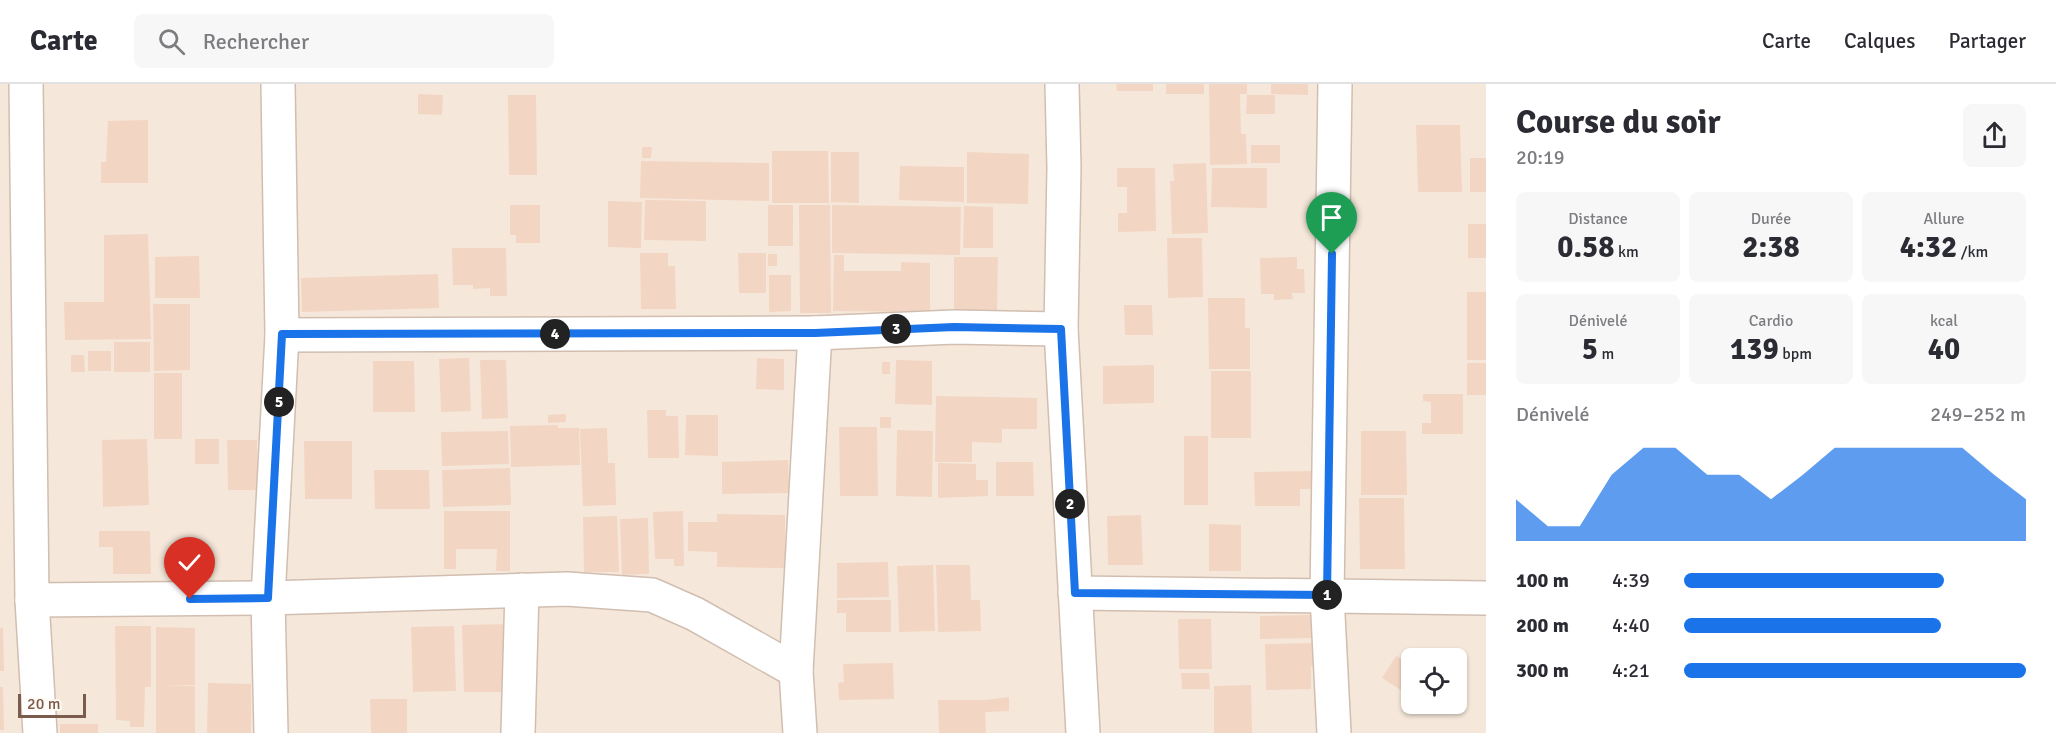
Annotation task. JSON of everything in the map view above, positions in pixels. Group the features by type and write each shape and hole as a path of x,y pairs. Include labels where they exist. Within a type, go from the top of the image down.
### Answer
{"street":[{"path":"26,84 32,600 40,733"},
{"path":"271,733 268,598 282,334 278,84"},
{"path":"1062,84 1064,168 1061,329 1083,733"},
{"path":"1334,733 1327,595 1335,84"},
{"path":"282,334 815,333 954,327 1061,329"},
{"path":"800,733 796,671 815,333"},
{"path":"32,600 268,598 567,589 651,596 695,614 796,671"},
{"path":"518,733 522,590"},
{"path":"1075,593 1486,598"}],"shaded area":[{"path":"0,84 1486,84 1486,733 0,733"}],"building":[{"path":"1116,84 1153,84 1153,91 1117,91"},
{"path":"1166,84 1204,84 1204,94 1166,94"},
{"path":"1209,84 1247,84 1247,94 1240,94 1241,134 1246,134 1247,164 1210,165"},
{"path":"1271,84 1308,84 1308,95 1271,94"},
{"path":"418,94 443,95 442,115 418,114"},
{"path":"508,95 536,95 537,175 509,175"},
{"path":"1247,95 1275,95 1275,114 1246,114"},
{"path":"148,120 148,183 101,183 101,162 106,162 108,121"},
{"path":"1416,125 1460,125 1462,192 1418,192"},
{"path":"1251,145 1280,145 1280,163 1251,163"},
{"path":"642,147 652,147 651,158 642,158"},
{"path":"772,151 828,151 829,203 772,203"},
{"path":"831,152 859,152 859,203 831,202"},
{"path":"967,152 1029,154 1028,204 967,203"},
{"path":"1470,158 1486,158 1486,192 1470,192"},
{"path":"641,161 769,163 769,201 640,198"},
{"path":"1206,163 1208,233 1172,234 1170,181 1174,181 1173,164"},
{"path":"900,166 964,167 964,202 899,200"},
{"path":"1117,168 1155,168 1156,231 1118,232 1118,213 1127,213 1127,187 1117,187"},
{"path":"1212,168 1267,168 1267,208 1211,207"},
{"path":"645,200 706,201 706,241 644,240"},
{"path":"608,201 642,202 641,248 608,247"},
{"path":"510,205 540,205 540,243 516,243 516,235 510,235"},
{"path":"768,205 793,205 793,246 768,246"},
{"path":"799,205 830,205 831,313 800,313"},
{"path":"832,205 961,207 960,255 832,253"},
{"path":"964,206 993,207 993,248 963,248"},
{"path":"1468,224 1486,224 1486,258 1468,258"},
{"path":"148,234 151,339 65,340 64,302 104,302 104,235"},
{"path":"1167,238 1202,238 1203,297 1168,298"},
{"path":"452,248 506,248 507,296 490,296 490,288 473,289 473,285 453,285"},
{"path":"640,253 668,253 668,266 675,266 676,309 641,309"},
{"path":"738,253 766,253 766,293 739,293"},
{"path":"768,254 777,254 777,266 768,266"},
{"path":"834,255 844,255 844,271 901,271 901,262 930,263 930,312 833,311"},
{"path":"199,256 200,298 155,298 155,257"},
{"path":"954,257 998,257 997,313 954,312"},
{"path":"1297,257 1297,269 1304,269 1305,293 1292,293 1293,299 1274,300 1274,294 1261,294 1260,258"},
{"path":"438,274 439,308 302,312 301,278"},
{"path":"769,275 791,275 791,311 769,312"},
{"path":"1467,292 1486,292 1486,360 1467,360"},
{"path":"1208,298 1245,298 1245,328 1250,328 1250,369 1209,369"},
{"path":"153,304 190,304 190,370 154,371"},
{"path":"1124,305 1152,305 1153,335 1125,335"},
{"path":"114,342 150,342 150,372 114,372"},
{"path":"88,351 111,351 111,371 88,371"},
{"path":"71,355 84,355 85,372 71,372"},
{"path":"469,358 471,411 441,412 439,359"},
{"path":"757,358 784,359 784,390 756,389"},
{"path":"480,360 506,360 508,418 482,419"},
{"path":"896,360 932,361 932,405 895,404"},
{"path":"373,361 414,361 415,412 373,412"},
{"path":"882,362 890,362 890,374 882,374"},
{"path":"1467,363 1486,363 1486,395 1467,395"},
{"path":"1154,365 1154,403 1103,404 1103,366"},
{"path":"1211,371 1251,371 1251,438 1211,438"},
{"path":"154,373 182,373 182,439 154,439"},
{"path":"1423,394 1463,394 1463,434 1422,434 1422,423 1431,423 1431,402 1423,401"},
{"path":"936,396 1037,398 1037,429 1002,429 1002,443 972,442 972,462 935,462"},
{"path":"647,410 666,410 666,416 678,416 679,458 648,458"},
{"path":"566,414 566,422 548,423 548,415"},
{"path":"686,415 718,415 718,456 685,455"},
{"path":"880,417 891,417 891,428 880,428"},
{"path":"558,425 558,428 579,428 580,465 511,467 510,426"},
{"path":"839,427 877,427 878,496 840,496"},
{"path":"607,428 608,463 615,463 616,505 583,506 580,429"},
{"path":"897,430 933,431 932,497 896,496"},
{"path":"508,431 509,464 442,466 441,432"},
{"path":"1361,431 1406,431 1407,495 1361,495"},
{"path":"1184,436 1208,436 1208,505 1184,505"},
{"path":"147,439 149,505 103,507 102,440"},
{"path":"195,439 219,439 219,464 195,464"},
{"path":"227,440 257,440 257,490 228,490"},
{"path":"304,441 352,441 352,499 305,499"},
{"path":"788,460 789,493 722,494 722,462"},
{"path":"996,462 1033,462 1034,496 996,496"},
{"path":"938,463 976,464 976,480 988,480 988,496 938,498"},
{"path":"510,468 511,505 443,507 442,470"},
{"path":"374,470 429,470 430,509 375,509"},
{"path":"1312,471 1313,489 1300,489 1300,506 1255,506 1254,472"},
{"path":"1359,498 1404,498 1405,569 1360,569"},
{"path":"444,511 510,511 510,571 496,571 497,549 456,549 456,569 444,569"},
{"path":"683,511 684,566 674,566 674,559 655,559 653,512"},
{"path":"717,514 785,515 785,568 717,567 717,552 688,551 688,522 717,522"},
{"path":"1141,515 1143,565 1108,565 1107,516"},
{"path":"617,516 619,572 584,572 583,517"},
{"path":"648,518 649,574 622,575 620,519"},
{"path":"1209,524 1241,525 1241,571 1209,571"},
{"path":"99,531 150,531 151,574 113,574 113,547 99,547"},
{"path":"888,562 889,597 837,598 837,563"},
{"path":"933,565 935,631 899,632 897,566"},
{"path":"936,565 970,565 971,600 980,600 981,631 938,632"},
{"path":"837,600 891,600 891,632 846,632 846,613 837,613"},
{"path":"1312,615 1313,638 1260,639 1260,616"},
{"path":"1178,619 1211,619 1212,669 1179,669"},
{"path":"511,624 514,692 464,692 462,625"},
{"path":"115,626 151,626 151,687 145,687 144,727 130,727 130,721 116,720"},
{"path":"454,626 456,691 413,692 411,627"},
{"path":"156,627 195,628 195,685 162,686 195,686 195,733 156,733"},
{"path":"0,628 3,628 4,671 0,671"},
{"path":"1315,643 1316,665 1311,666 1311,689 1266,690 1265,644"},
{"path":"1396,656 1401,659 1401,690 1382,678"},
{"path":"893,663 894,699 839,700 838,683 844,682 843,664"},
{"path":"1181,673 1209,673 1210,689 1182,689"},
{"path":"208,683 251,684 251,733 207,733"},
{"path":"1251,685 1252,733 1214,733 1214,686"},
{"path":"0,687 3,687 4,730 0,730"},
{"path":"1009,697 1009,711 985,712 986,733 939,733 938,700 985,700"},
{"path":"370,699 407,699 407,733 371,733"},
{"path":"60,724 98,724 98,733 60,733"}],"route":[{"path":"190,599 268,598 282,334 815,333 954,327 1061,329 1075,593 1327,595 1332,254"}]}
